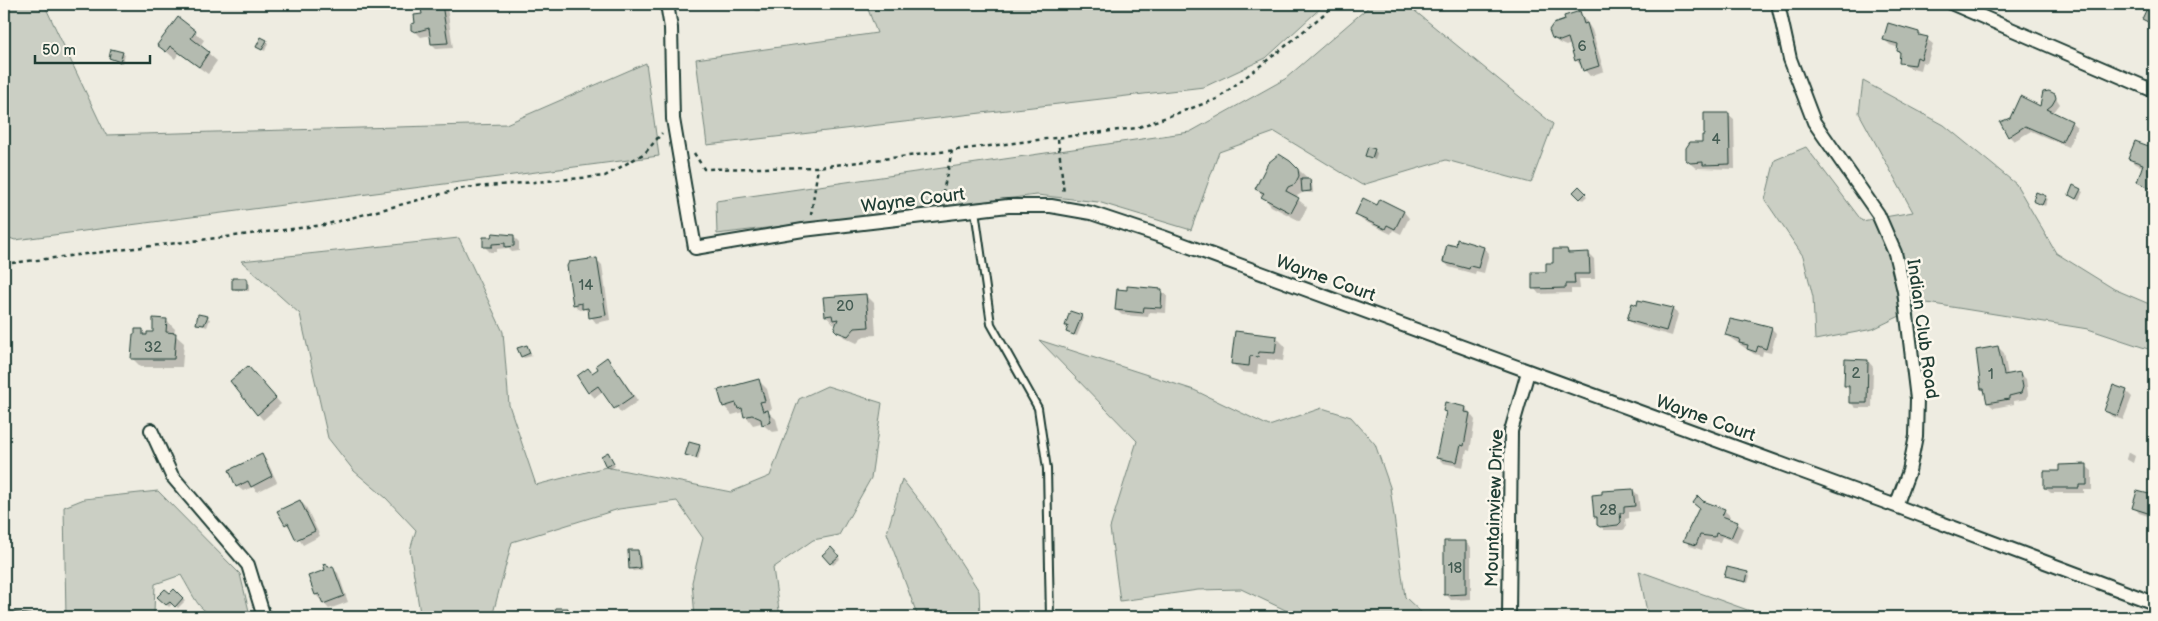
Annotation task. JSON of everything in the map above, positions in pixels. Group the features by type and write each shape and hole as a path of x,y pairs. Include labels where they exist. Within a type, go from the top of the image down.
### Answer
{"street":[{"name":"Wayne Court","path":"667,4 671,28 673,119 695,248 809,230 975,210 1051,206 1091,213 1163,236 2154,603"},
{"name":"Indian Club Road","path":"1778,4 1790,59 1814,122 1878,214 1897,263 1904,291 1917,399 1916,436 1909,471 1896,506"},
{"path":"1953,4 2154,91"},
{"name":"Mountainview Drive","path":"1509,617 1511,431 1528,372"},
{"path":"151,430 172,476 248,565 264,617"}],"lane":[{"path":"975,210 991,324 1038,408 1047,469 1050,617"}],"path":[{"path":"1058,139 1065,208"},
{"path":"938,214 952,151"},
{"path":"809,230 818,167"}],"shaded area":[{"path":"4,4 44,4 106,135 506,124 646,63 659,156 15,240 4,236"},
{"path":"866,4 1325,4 1266,58 1204,87 707,145 696,59 877,33"},
{"path":"1372,4 1413,4 1410,7 1553,124 1531,183 1446,160 1362,185 1275,132 1219,152 1191,230 1098,202 1037,195 717,234 716,201 1190,132 1285,79"},
{"path":"1863,81 1944,125 2016,184 2056,253 2114,289 2154,306 2154,351 2088,329 1927,303 1873,329 1815,340 1813,297 1803,256 1765,200 1775,160 1806,147 1862,221 1913,212 1859,113"},
{"path":"459,238 503,332 509,405 536,485 606,467 731,492 770,476 799,399 827,386 882,403 871,478 839,535 813,540 773,568 780,617 695,617 692,582 703,538 677,501 619,509 512,542 492,617 424,617 420,613 410,550 416,530 386,498 354,471 328,438 300,314 241,261"},
{"path":"1039,340 1194,390 1269,426 1322,408 1351,417 1375,444 1390,487 1405,597 1426,617 1300,617 1241,589 1198,590 1120,601 1110,528 1137,441"},
{"path":"902,479 931,516 979,591 980,617 918,617 887,533"},
{"path":"158,491 240,574 249,611 221,615 205,611 194,598 181,575 155,584 154,613 160,617 66,617 64,507 84,499"},
{"path":"1639,571 1767,617 1648,617"}],"building":[{"path":"420,4 442,4 448,43 431,44 429,28 415,32 411,30 411,24 415,23 414,15 422,14"},
{"path":"2149,4 2154,4 2154,25 2142,19"},
{"path":"1580,11 1584,24 1587,23 1599,66 1583,71 1579,59 1575,61 1568,38 1560,41 1552,38 1549,30 1553,24 1565,20 1564,16"},
{"path":"178,17 196,31 191,38 209,52 199,67 170,46 166,52 157,45"},
{"path":"1888,23 1919,32 1919,35 1928,37 1921,59 1917,57 1915,65 1899,63 1900,52 1897,51 1898,44 1883,40"},
{"path":"261,37 267,40 262,50 256,47"},
{"path":"111,49 123,52 120,62 109,58"},
{"path":"2049,91 2055,94 2056,98 2047,109 2072,121 2062,142 2025,126 2008,137 2000,122 2010,118 2020,96 2040,106 2043,92"},
{"path":"1704,113 1729,113 1730,164 1703,165 1703,162 1690,163 1686,160 1686,148 1690,142 1702,142 1702,135 1704,135"},
{"path":"2135,141 2154,148 2154,190 2137,182 2143,164 2128,159"},
{"path":"1368,147 1375,149 1372,158 1365,156"},
{"path":"1279,154 1298,169 1299,176 1295,184 1288,187 1286,191 1299,198 1291,213 1261,197 1264,193 1255,189 1268,163"},
{"path":"1301,179 1310,179 1311,191 1302,192"},
{"path":"2073,185 2081,189 2076,199 2069,195"},
{"path":"1579,186 1586,193 1580,199 1573,192"},
{"path":"2036,192 2046,196 2042,205 2033,201"},
{"path":"1363,198 1377,205 1380,199 1404,211 1395,229 1387,225 1385,229 1355,215"},
{"path":"493,233 514,235 514,246 505,247 505,243 492,244 492,247 483,247 483,237 491,237"},
{"path":"1457,239 1484,247 1478,268 1470,266 1469,269 1443,262 1447,244 1456,246"},
{"path":"1553,249 1567,249 1568,253 1589,252 1590,274 1574,274 1575,284 1566,284 1566,288 1532,289 1532,272 1546,272 1546,263 1553,263"},
{"path":"597,258 606,315 589,318 588,308 582,309 582,303 573,305 567,266 569,262"},
{"path":"232,278 247,278 247,289 232,289"},
{"path":"1127,286 1162,289 1161,308 1144,307 1143,313 1115,310 1117,289 1127,290"},
{"path":"866,294 869,327 855,328 848,336 837,332 834,329 838,319 833,320 832,315 825,316 823,297"},
{"path":"1638,300 1673,308 1666,331 1627,320 1632,303 1637,305"},
{"path":"1070,311 1082,315 1074,335 1066,332 1068,326 1065,326"},
{"path":"198,314 208,316 204,325 196,324"},
{"path":"153,318 167,319 166,332 176,333 174,359 131,359 135,329 143,329 143,335 147,335 147,332 153,332"},
{"path":"1730,319 1744,322 1745,320 1772,327 1766,349 1758,346 1756,352 1747,349 1748,345 1739,343 1740,339 1725,335"},
{"path":"1235,331 1277,336 1275,353 1259,352 1258,357 1250,356 1249,366 1231,364"},
{"path":"527,345 530,353 521,357 517,348"},
{"path":"1998,346 2004,375 2020,372 2023,387 2021,393 2009,396 2009,399 1987,403 1984,389 1981,389 1976,350"},
{"path":"607,357 633,396 614,409 598,386 588,393 577,376 588,368 592,373 598,369 596,365"},
{"path":"1845,359 1868,360 1867,403 1849,403 1849,386 1844,386"},
{"path":"248,366 276,398 257,415 230,381"},
{"path":"759,379 765,401 760,402 763,411 768,410 771,422 762,425 761,419 752,415 744,417 742,408 738,409 736,403 723,407 718,390"},
{"path":"2113,385 2127,390 2118,416 2104,411"},
{"path":"1445,402 1466,407 1465,412 1470,413 1464,446 1461,445 1457,462 1436,458 1446,412 1443,411"},
{"path":"689,442 700,445 696,458 685,455"},
{"path":"608,452 614,463 606,467 601,456"},
{"path":"262,454 272,476 251,487 248,481 236,487 229,470"},
{"path":"2087,464 2087,485 2079,485 2079,488 2044,488 2044,471 2059,471 2059,465"},
{"path":"2154,479 2154,515 2132,508 2137,491 2149,494"},
{"path":"1633,489 1635,506 1624,507 1624,513 1620,513 1621,522 1618,525 1600,527 1597,525 1597,517 1594,517 1592,495 1602,494 1602,491"},
{"path":"1698,496 1703,501 1725,509 1722,516 1738,522 1731,538 1716,533 1715,537 1700,535 1696,545 1683,541 1699,508 1693,503"},
{"path":"300,500 315,531 296,540 288,523 285,525 277,511"},
{"path":"1444,541 1466,541 1466,594 1444,595"},
{"path":"831,547 839,556 830,564 822,555"},
{"path":"628,550 638,550 640,568 629,569"},
{"path":"326,563 328,567 333,566 344,596 323,604 319,594 315,595 308,576 325,570 323,564"},
{"path":"1727,567 1748,572 1746,582 1724,577"},
{"path":"165,589 170,593 174,589 183,598 175,607 170,602 166,605 157,597"},
{"path":"556,608 568,608 568,616 571,617 552,617"},
{"path":"9,612 43,616 43,617 8,617"}]}
